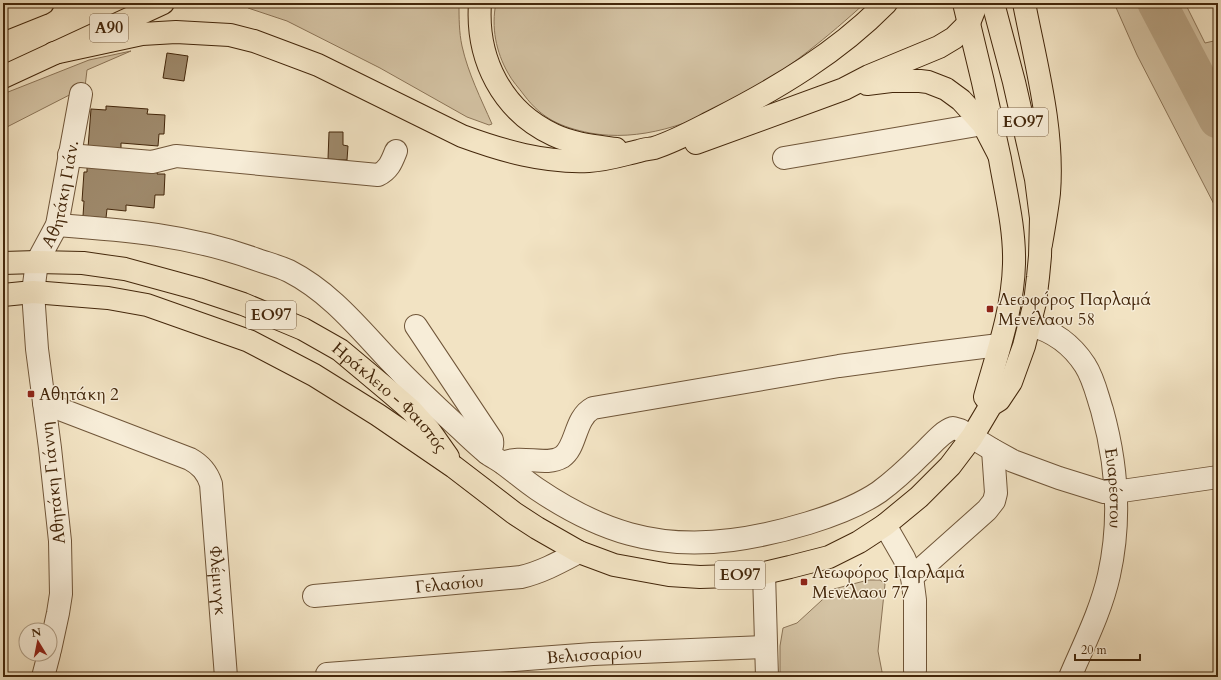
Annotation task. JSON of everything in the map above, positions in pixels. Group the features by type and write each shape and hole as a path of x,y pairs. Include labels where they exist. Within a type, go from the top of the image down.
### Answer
{"main road":[{"path":"3,18 21,3"},
{"path":"3,18 43,3"},
{"name":"Α90","path":"3,77 163,3"},
{"path":"480,3 480,27 492,76 503,94 523,116 554,136 578,143 594,146 646,149 670,148 688,145 844,89 869,76 948,42 961,33 967,13 977,3"},
{"path":"54,53 142,34 176,32 230,35 260,43 318,65 462,136 508,152 548,159 588,160 624,156 702,127 783,83 829,52 857,30 886,3"},
{"name":"ΕΟ97","path":"454,467 514,513 554,539 579,552 591,558 614,565 669,575 700,577 724,576 764,573 790,568 829,556 859,542 903,512 950,466 972,438 991,405 999,400 1011,382 1030,325 1038,277 1041,244 1041,218 1036,179 1014,82 993,3"},
{"path":"1024,3 1043,99 1049,142 1049,193 1041,244"},
{"name":"ΕΟ97","path":"967,13 987,99 1011,220 1014,264 1009,305 986,397 991,405"},
{"path":"844,89 873,83 908,80 928,82 942,87 953,93 961,100 983,124 998,154"},
{"name":"Ηράκλειο - Φαιστός","path":"3,263 83,263 125,269 162,278 243,304 303,329 340,350 411,410 429,430 454,467"},
{"name":"Ηράκλειο - Φαιστός","path":"3,295 33,292 108,298 147,305 249,341 314,375 378,415 454,467"}],"street":[{"name":"Αθητάκη Γιάν.","path":"33,292 37,262 56,225 81,94"},
{"path":"784,158 983,124"},
{"path":"69,155 152,162 176,156 378,174 384,172 391,164 396,150"},
{"path":"56,225 131,230 186,239 242,254 289,271 323,292 349,316 395,366 434,404 495,458 559,504 596,522 638,537 675,543 709,543 760,535 832,515 878,492 905,470 948,430 956,429 1013,461 1104,492 1116,492 1218,476"},
{"name":"Αθητάκη Γιάννη","path":"33,292 36,342 58,515 61,561 61,594 56,622"},
{"name":"Ευαρέστου","path":"1030,325 1052,333 1061,339 1078,356 1090,375 1104,420 1116,492 1116,538 1109,575 1091,630 1070,677"},
{"path":"416,326 492,440 491,450 495,458"},
{"path":"495,458 551,460 561,457 567,451 582,416 593,408 839,366 999,345"},
{"name":"Φλέμινγκ","path":"44,403 190,459 203,468 208,475 211,484 226,677"},
{"path":"912,577 987,510 994,501 996,493 993,450"},
{"path":"885,525 904,558 912,577 915,600 915,670"},
{"name":"Γελασίου","path":"314,596 521,577 534,574 551,567 579,552"},
{"path":"764,573 767,677"},
{"name":"Βελισσαρίου","path":"327,674 593,654 766,647"},
{"path":"43,677 47,662"}],"shaded area":[{"path":"248,3 459,3 460,35 462,46 475,86 492,124 489,125 467,117 380,68 287,21 248,8"},
{"path":"496,3 865,3 807,52 774,76 739,98 702,116 665,129 627,135 590,133 561,125 545,116 531,103 511,79 500,57 494,30"},
{"path":"1114,3 1185,3 1205,43 1218,40 1218,212 1137,55"},
{"path":"131,51 87,70 85,87 3,129 3,94 89,60"},
{"path":"868,580 880,580 885,584 878,651 883,677 780,677 780,646 783,628 797,623 834,589"}],"building":[{"path":"167,53 188,56 184,81 163,78"},
{"path":"106,106 148,109 147,114 165,115 164,134 159,134 158,146 121,143 121,151 88,148 91,109 106,110"},
{"path":"329,132 343,132 343,145 348,146 347,160 328,159"},
{"path":"87,165 158,170 157,174 165,174 164,195 155,195 154,208 126,205 126,211 107,209 106,218 83,216 84,201 82,201 84,172 87,172"}],"waterway":[{"path":"1157,3 1218,119"}],"place":[{"name":"Λεωφόρος Παρλαμά Μενέλαου 58","path":"990,309"},
{"name":"Αθητάκη 2","path":"31,394"},
{"name":"Λεωφόρος Παρλαμά Μενέλαου 77","path":"804,582"}]}
